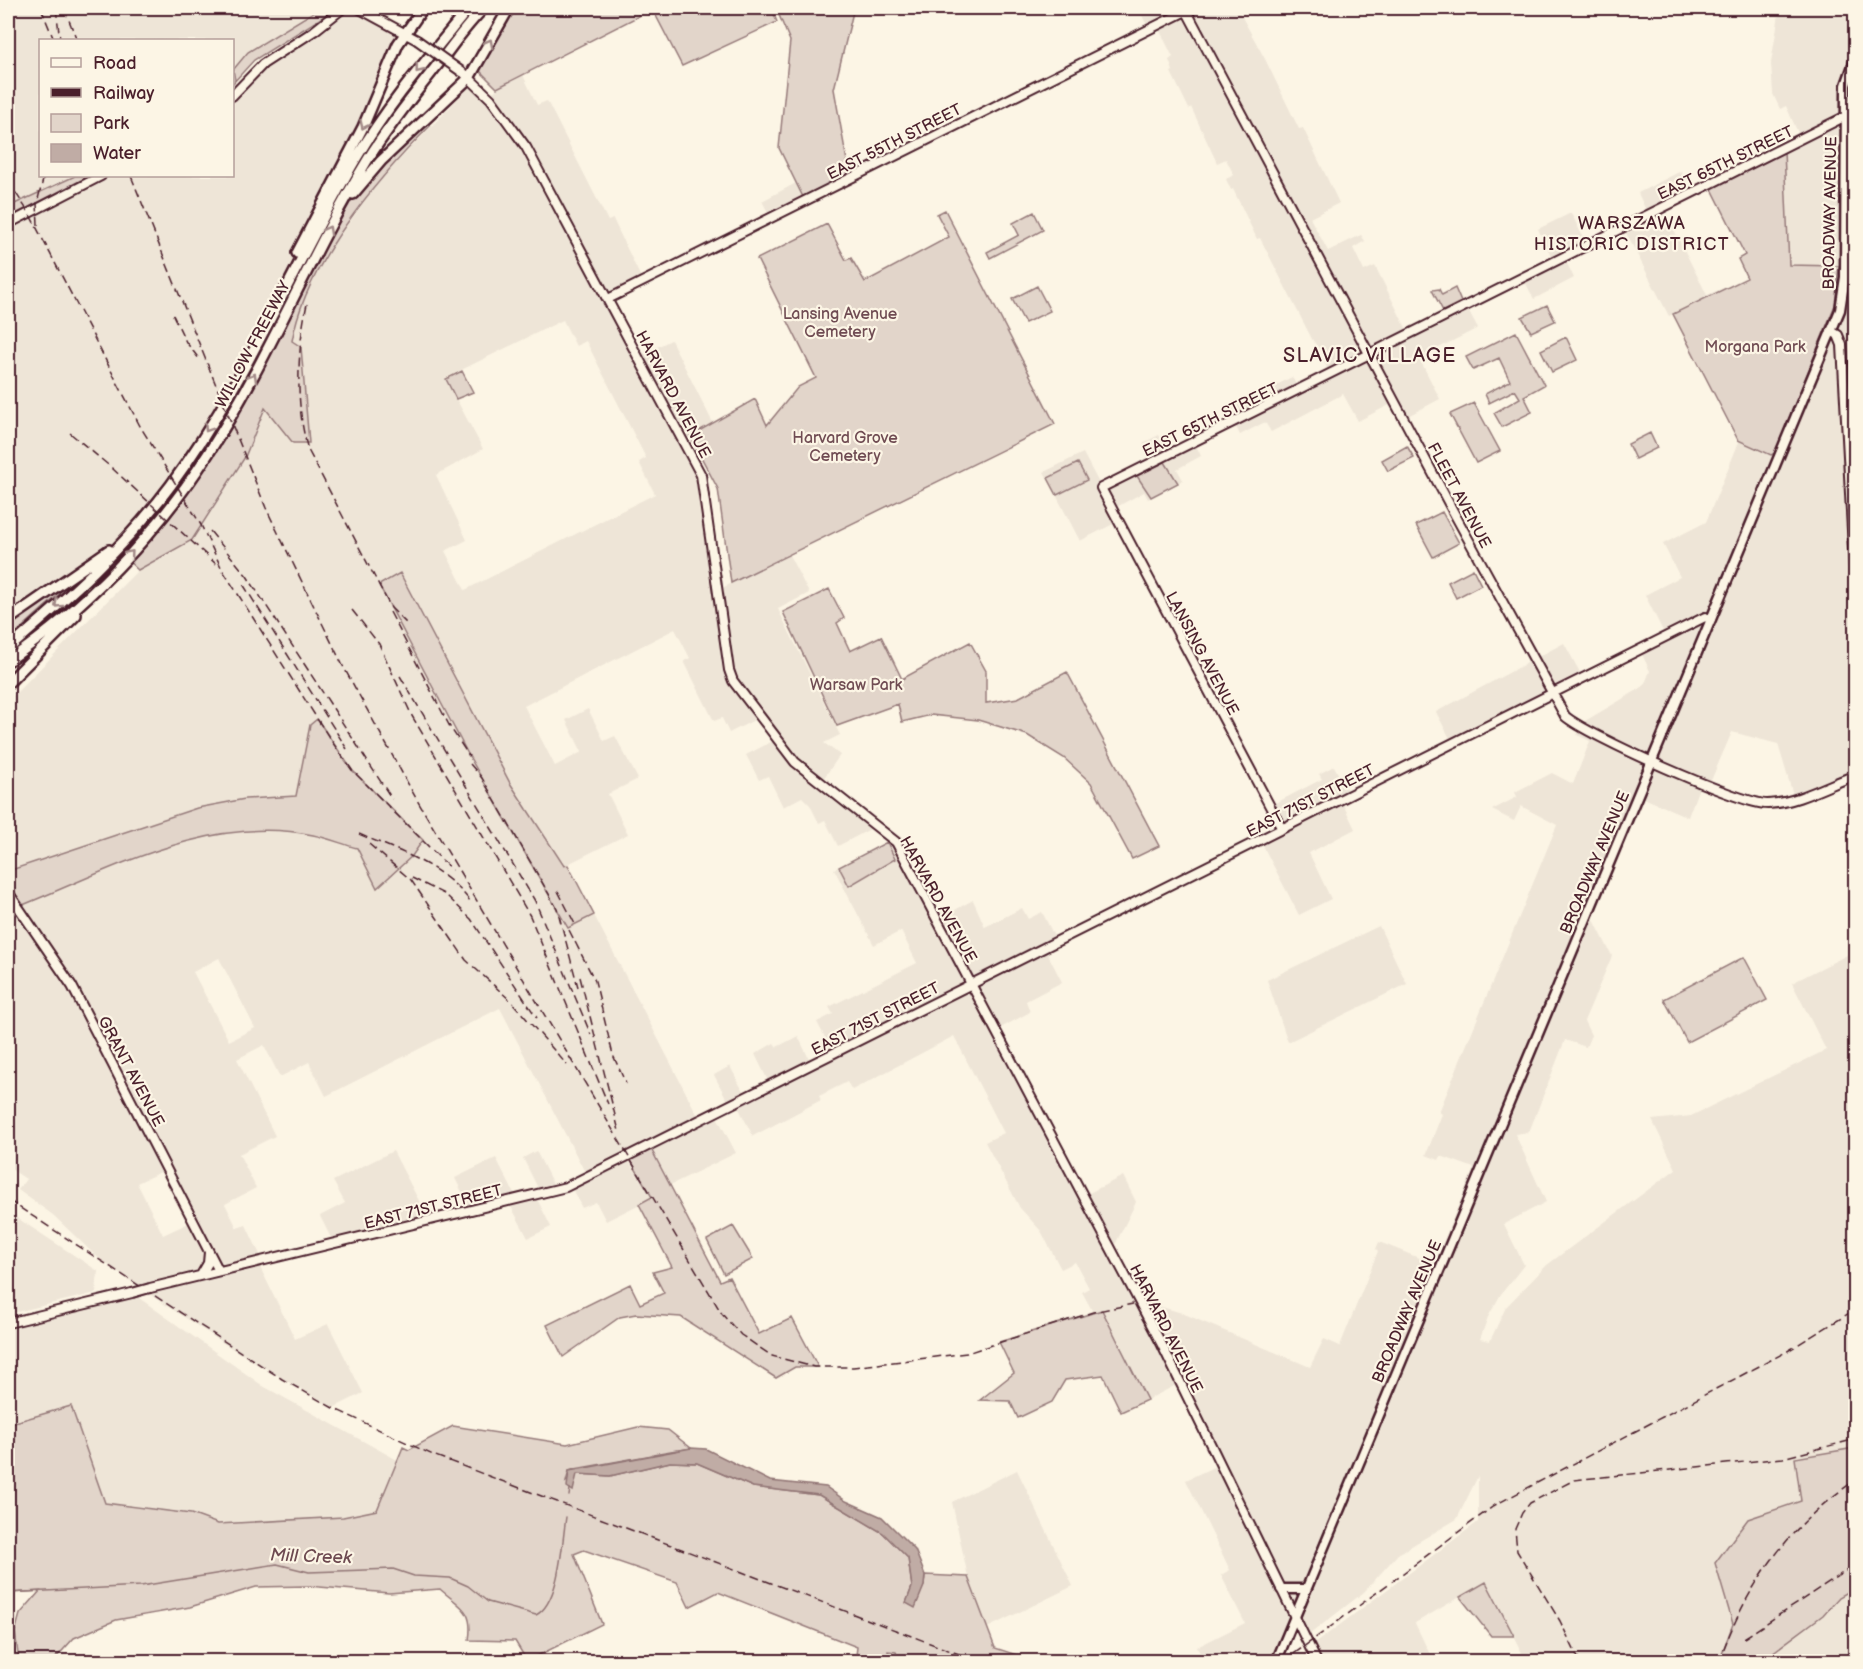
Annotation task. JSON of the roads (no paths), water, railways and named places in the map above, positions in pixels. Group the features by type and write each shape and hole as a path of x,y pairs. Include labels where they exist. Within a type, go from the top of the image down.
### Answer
{"highway":[{"path":"280,297 310,226 363,127 404,33 423,8"},
{"name":"WILLOW FREEWAY","path":"8,649 131,535 170,486 221,408 370,136 469,8"},
{"name":"WILLOW FREEWAY","path":"8,661 47,634 104,583 176,499 208,454 264,357 339,210 385,134 484,8"},
{"path":"339,210 381,161 466,75 509,8"},
{"path":"8,620 131,535"},
{"path":"8,683 58,635 104,583"}],"main road":[{"name":"BROADWAY AVENUE","path":"1276,1662 1843,300 1846,85 1856,57"},
{"path":"1281,1588 1306,1589"}],"street":[{"path":"234,94 263,63 314,31 343,8"},
{"name":"HARVARD AVENUE","path":"358,8 417,40 466,75 491,99 525,146 701,475 730,675 795,762 896,842 1157,1335 1317,1662"},
{"name":"EAST 55TH STREET","path":"608,299 1188,8"},
{"name":"FLEET AVENUE","path":"1188,8 1551,694 1565,716 1580,727 1653,761 1746,800 1763,804 1786,801 1856,775"},
{"name":"EAST 65TH STREET","path":"1101,488 1846,116"},
{"path":"8,224 100,177"},
{"path":"1831,331 1840,338 1842,345 1856,605"},
{"name":"LANSING AVENUE","path":"1101,488 1282,830"},
{"name":"EAST 71ST STREET","path":"8,1323 566,1186 1705,617 1711,619"},
{"name":"GRANT AVENUE","path":"8,892 72,986 219,1271"},
{"path":"201,1275 208,1263 209,1252"}],"water":[{"path":"691,1448 706,1449 770,1481 826,1487 846,1501 882,1517 915,1550 925,1575 924,1586 915,1608 906,1603 912,1587 908,1558 883,1533 819,1495 753,1487 697,1463 670,1462 610,1476 577,1474 573,1491 567,1487 569,1471"}],"waterway":[{"name":"Mill Creek","path":"653,1454 677,1450"},
{"name":"Mill Creek","path":"569,1496 570,1489"},
{"name":"Mill Creek","path":"8,1593 141,1586 277,1564 309,1572 393,1569 414,1576 450,1578 468,1586 488,1602 536,1615 544,1608 555,1585 566,1517"}],"railway":[{"path":"41,8 54,39"},
{"path":"56,8 60,39"},
{"path":"64,8 77,39"},
{"path":"38,225 37,203 44,177"},
{"path":"131,177 266,508 343,666 417,800 722,1314 741,1335 772,1356 814,1367 853,1367 967,1353 1093,1312 1133,1304"},
{"path":"8,181 29,213 140,426 201,525 222,569 330,739 352,770 452,870"},
{"path":"307,304 299,358 299,396 308,450 391,608 407,624"},
{"path":"173,315 186,342 200,360"},
{"path":"70,433 113,469 216,564"},
{"path":"210,531 247,576 392,799"},
{"path":"243,584 347,749"},
{"path":"352,610 379,644 412,716 530,916 608,1104"},
{"path":"390,612 450,727 469,756"},
{"path":"400,676 535,901 591,1035"},
{"path":"470,764 482,778 557,908 578,987"},
{"path":"359,834 433,868 459,888 470,901"},
{"path":"369,844 411,880 466,960 511,1001 567,1065"},
{"path":"412,878 446,895 471,919 537,1018"},
{"path":"558,891 576,926"},
{"path":"569,930 595,981 613,1055 626,1084"},
{"path":"580,977 619,1131"},
{"path":"8,1200 282,1379 333,1408 433,1455 980,1662"},
{"path":"1283,1662 1495,1505 1786,1352 1856,1309"},
{"path":"1580,1662 1560,1621 1517,1551 1515,1529 1522,1513 1530,1503 1574,1480 1783,1458 1856,1439"},
{"path":"1719,1662 1742,1608 1772,1559 1810,1516 1856,1480"},
{"path":"1744,1638 1856,1564"}],"district":[{"name":"WARSZAWA HISTORIC DISTRICT","path":"1632,233"},
{"name":"SLAVIC VILLAGE","path":"1370,355"}],"park label":[{"name":"Lansing Avenue Cemetery","path":"840,322"},
{"name":"Morgana Park","path":"1755,346"},
{"name":"Harvard Grove Cemetery","path":"845,446"},
{"name":"Warsaw Park","path":"856,684"}]}
